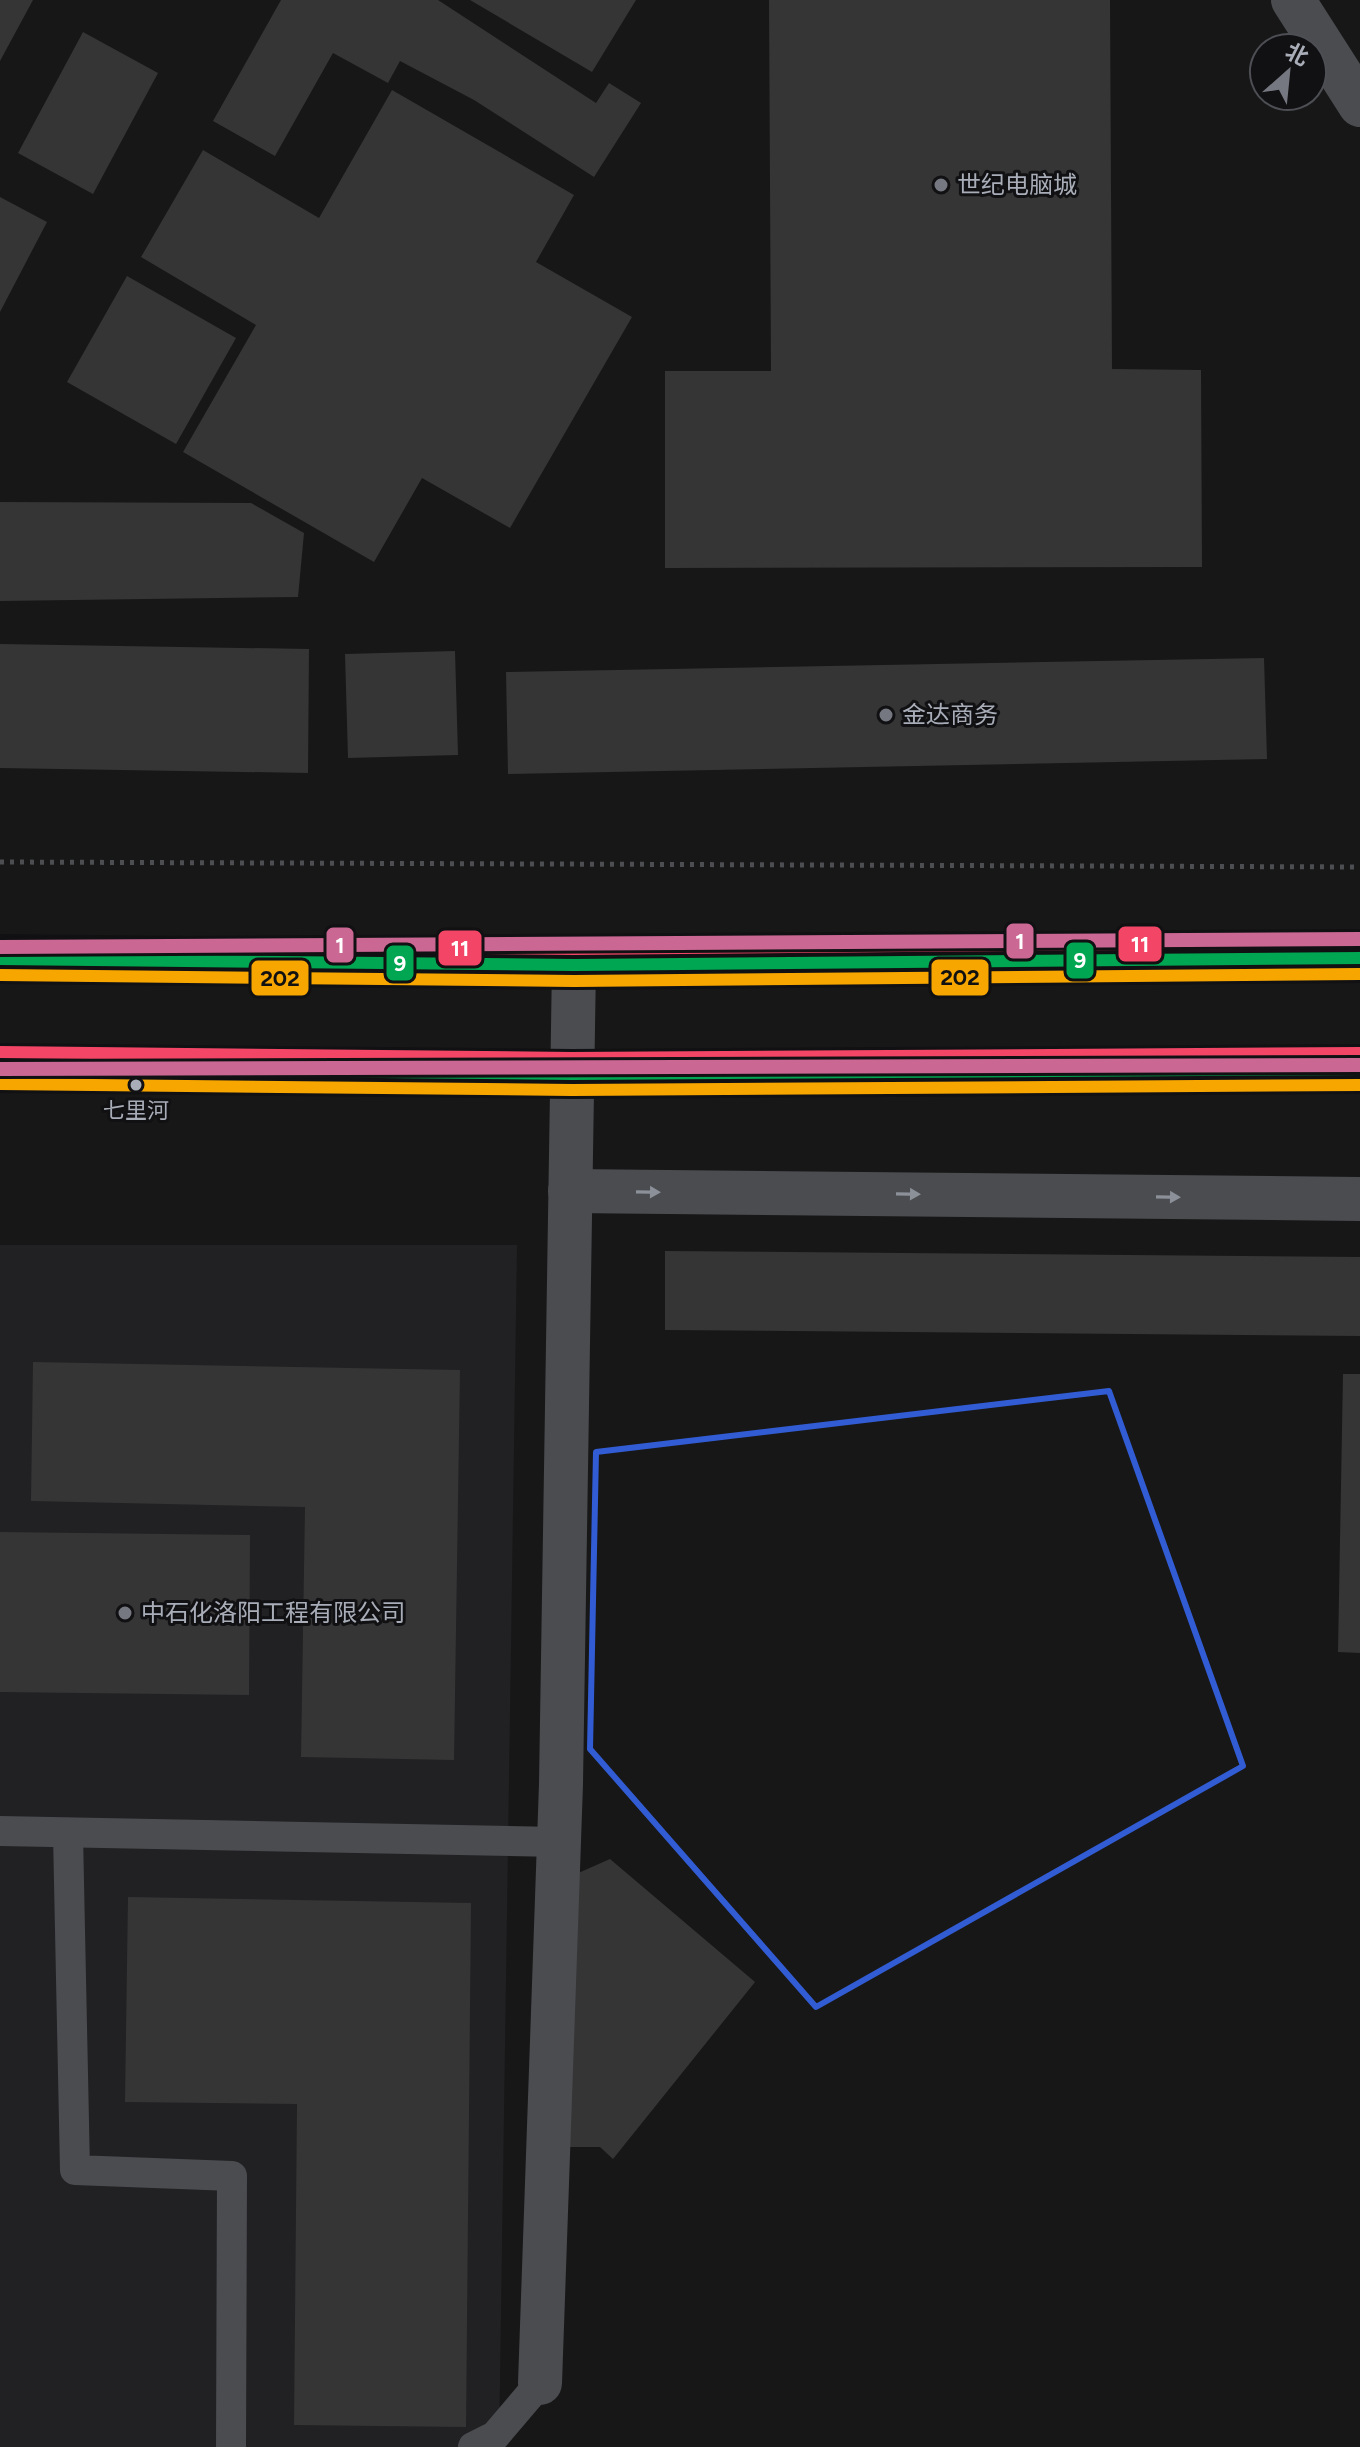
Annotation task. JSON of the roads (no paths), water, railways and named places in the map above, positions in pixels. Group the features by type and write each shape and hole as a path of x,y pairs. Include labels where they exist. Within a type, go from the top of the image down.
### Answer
{"main road":[{"path":"0,959 574,965 1360,958"},
{"path":"0,1068 572,1074 1360,1069"}],"street":[{"path":"1293,0 1360,105"},
{"path":"540,2383 559,1842 574,965"},
{"path":"570,1191 1360,1199"}],"lane":[{"path":"0,1831 559,1842"},
{"path":"68,1834 75,2170 232,2176 231,2447"},
{"path":"473,2447 495,2436 540,2383"}],"place":[{"name":"世纪电脑城","path":"941,185"},
{"name":"金达商务","path":"886,715"},
{"name":"七里河","path":"136,1085"},
{"name":"中石化洛阳工程有限公司","path":"125,1613"}]}
